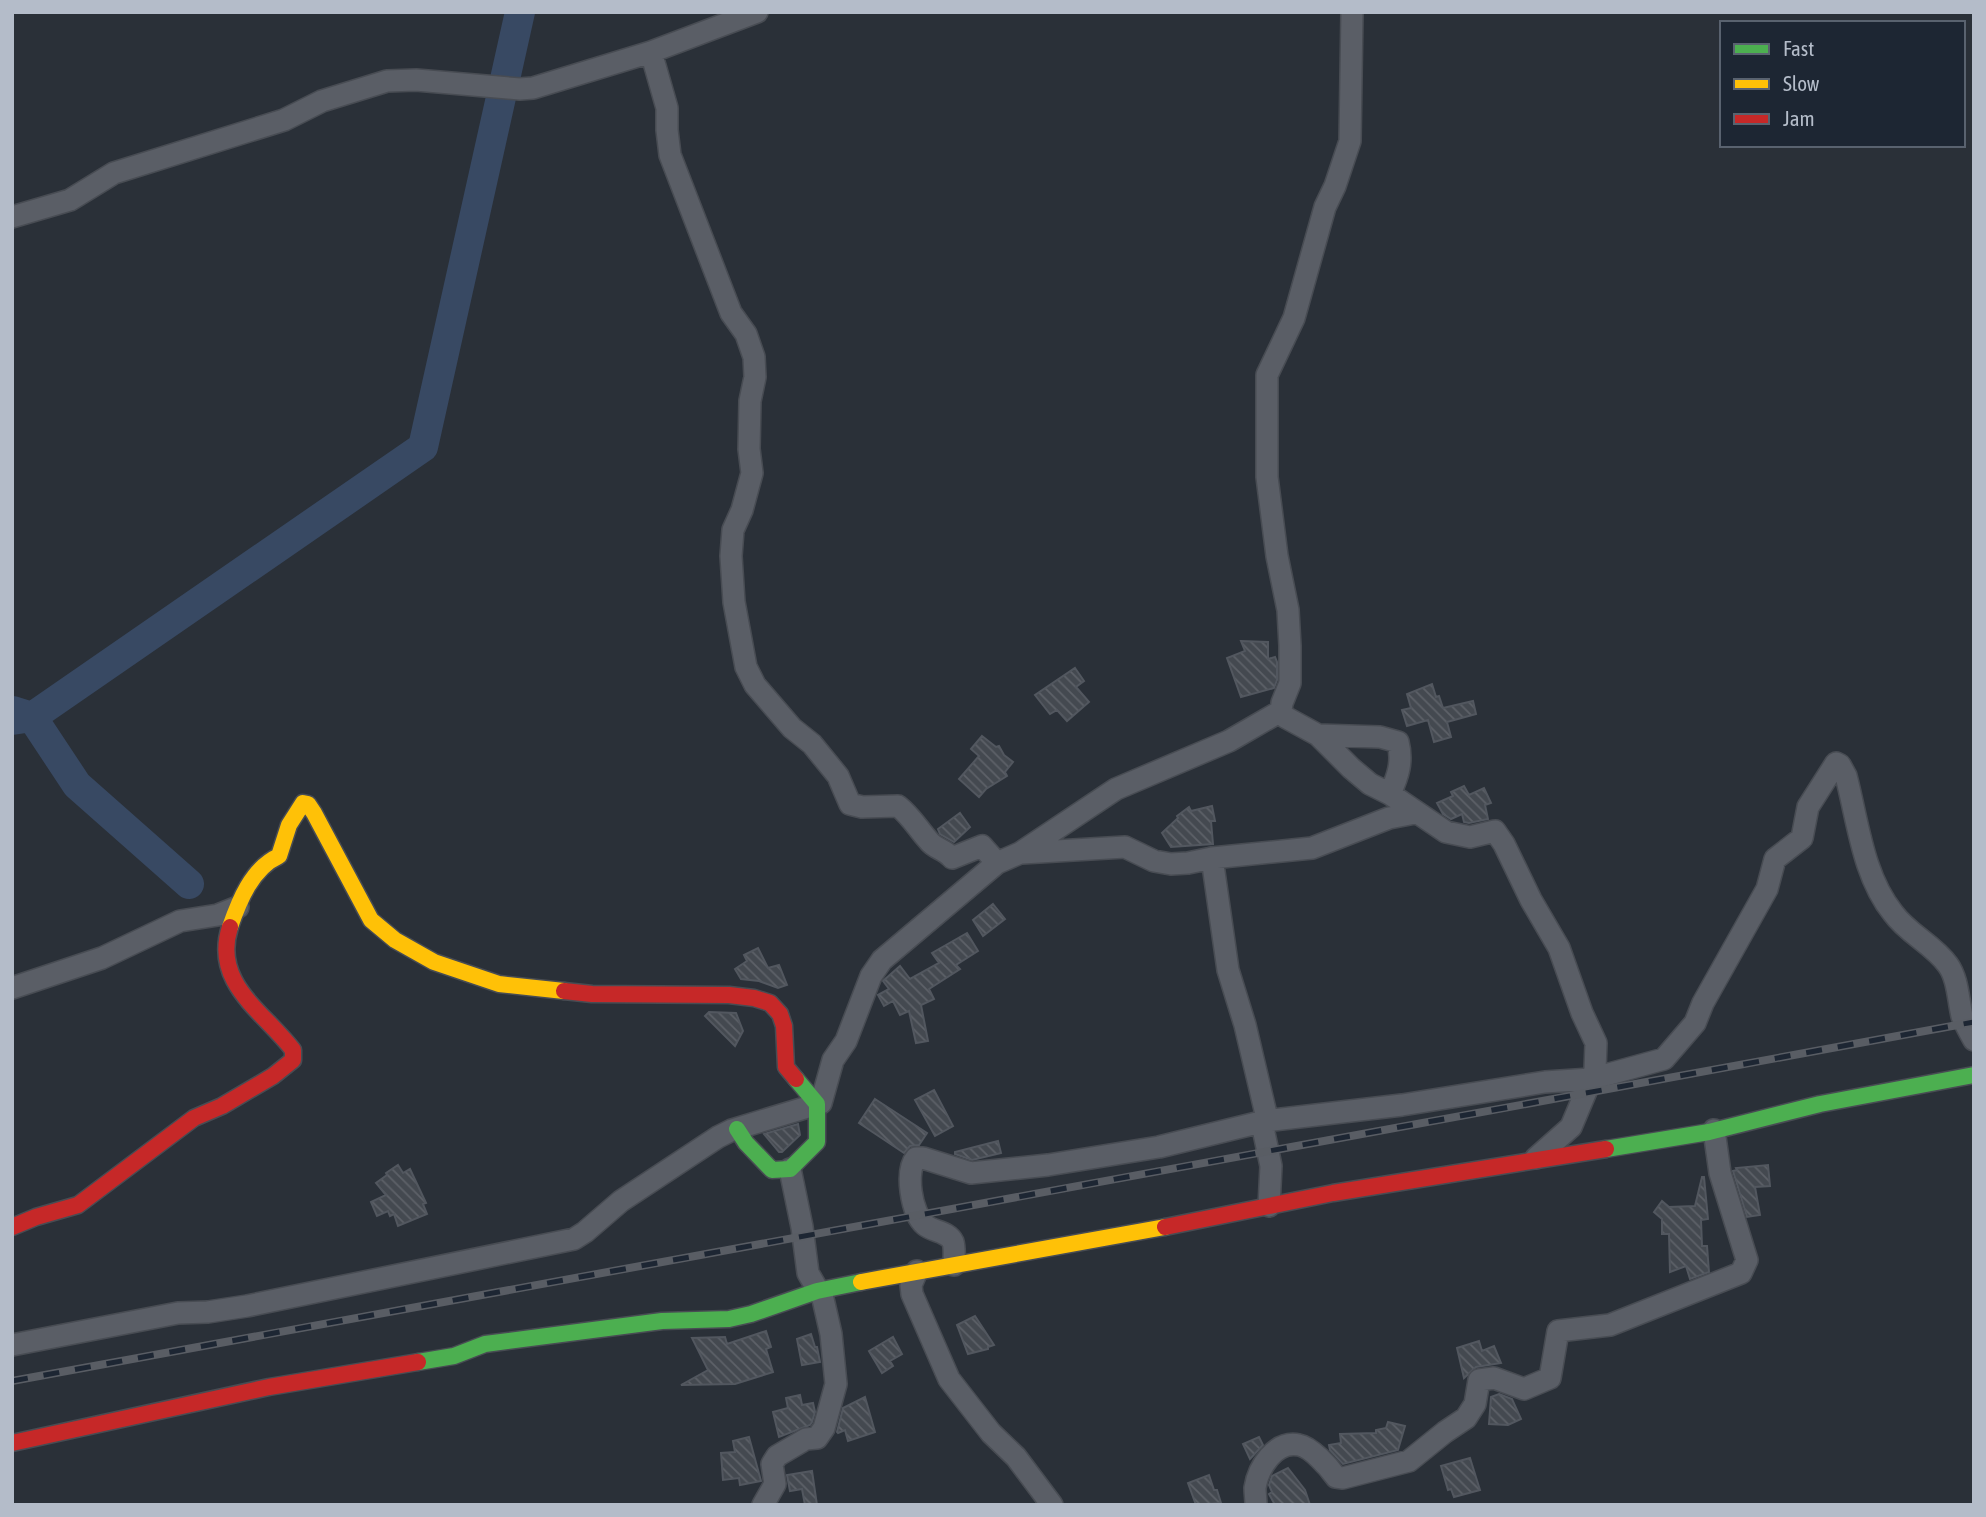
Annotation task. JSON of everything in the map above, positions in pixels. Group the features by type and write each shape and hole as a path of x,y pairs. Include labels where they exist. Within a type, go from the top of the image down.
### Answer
{"street":[{"path":"12,217 70,200 114,173 284,120 322,101 359,88 387,81 416,80 533,88 651,52 757,12"},
{"path":"1352,12 1350,141 1325,207 1294,318 1267,374 1268,477 1277,556 1288,610 1290,646 1290,683 1281,711 1285,717 1318,735 1370,784 1390,794 1446,832 1470,837 1495,831 1504,844 1531,900 1559,948 1582,1013 1596,1043 1596,1062 1591,1079 1571,1126 1536,1158"},
{"path":"651,52 667,108 670,155 731,313 746,334 754,357 749,449 752,472 733,530 731,556 734,602 746,667 755,685 792,728 812,744 838,776 850,804 862,807 898,806 919,827 930,844 946,850 952,858 982,846 997,863"},
{"path":"12,1345 178,1313 247,1306 574,1239 621,1200 718,1137 821,1103 833,1060 846,1041 871,976 882,960 997,863 1020,853 1116,789 1229,741 1281,711"},
{"path":"1318,735 1380,737 1398,742 1402,756 1390,794"},
{"path":"954,1265 953,1242 946,1234 925,1225 914,1210 912,1179 913,1161 916,1158 954,1167 963,1172 993,1172 1158,1147 1265,1121 1402,1105 1545,1082 1591,1079 1664,1059 1695,1023 1703,1003 1767,889 1775,859 1802,838 1808,807 1836,763 1846,776 1872,878 1882,898 1908,930 1936,951 1950,967 1963,1018 1974,1040"},
{"path":"12,1227 78,1205 194,1118 273,1076 293,1060 293,1050 237,986 225,958 226,944 238,907 260,868 266,861 279,856 289,825 303,803 308,804 314,813 371,920 395,940 435,962 499,984 593,994 729,995 770,1003 780,1014 784,1026 786,1067 817,1104 817,1142 790,1169 772,1170 746,1143 737,1129"},
{"path":"1020,853 1125,847 1154,861 1171,864 1312,848 1390,818 1415,813"},
{"path":"1212,858 1224,950 1266,1114 1264,1133 1271,1166 1269,1206"},
{"path":"12,988 102,958 180,920 218,915 238,907"},
{"path":"12,1443 269,1387 454,1356 485,1344 662,1321 729,1318 751,1314 817,1291 917,1271 1333,1192 1714,1130 1820,1104 1974,1075"},
{"path":"1256,1505 1255,1486 1270,1454 1287,1445 1300,1445 1327,1465 1336,1478 1409,1461 1466,1418 1475,1404 1479,1380 1494,1378 1524,1389 1550,1378 1558,1331 1610,1325 1741,1273 1747,1260 1720,1173 1714,1130"},
{"path":"763,1505 775,1485 772,1464 777,1456 806,1439 817,1438 824,1428 836,1384 831,1334 823,1299 808,1272 790,1169"},
{"path":"917,1271 911,1285 912,1294 949,1380 991,1433 1016,1457 1052,1505"}],"building":[{"path":"1241,641 1268,642 1268,659 1275,657 1277,662 1274,688 1241,697 1227,658 1245,651"},
{"path":"1075,668 1084,681 1076,687 1089,702 1067,721 1057,710 1050,714 1035,695"},
{"path":"1432,684 1443,708 1473,701 1476,714 1447,722 1451,737 1434,742 1428,720 1407,726 1402,710 1411,708 1407,694"},
{"path":"982,736 996,747 999,746 1004,755 1013,762 1005,772 1007,776 986,789 979,797 959,779 979,756 971,749"},
{"path":"1464,786 1469,795 1484,788 1491,803 1485,805 1488,819 1469,823 1464,822 1462,814 1451,819 1443,814 1437,803 1453,796 1451,792"},
{"path":"1212,806 1215,821 1211,821 1213,844 1171,847 1162,833 1177,816 1189,807 1191,811"},
{"path":"960,813 970,827 954,842 940,834 938,829"},
{"path":"993,904 1005,919 983,936 973,920"},
{"path":"967,933 978,951 956,965 960,969 929,989 934,999 921,1005 928,1041 916,1043 909,1011 900,1015 893,1001 884,1006 878,995 889,989 883,981 900,966 910,979 939,963 932,953"},
{"path":"758,948 768,968 779,965 787,985 778,988 759,981 741,979 735,969 747,961 744,955"},
{"path":"709,1012 736,1013 743,1031 735,1046 705,1016"},
{"path":"934,1090 953,1126 935,1136 915,1100"},
{"path":"875,1099 927,1133 919,1145 910,1146 904,1153 859,1123"},
{"path":"798,1124 800,1135 782,1152 779,1152 764,1134"},
{"path":"998,1141 1001,1153 972,1160 955,1154 955,1152"},
{"path":"398,1165 403,1173 410,1169 426,1203 423,1204 427,1214 398,1226 394,1214 390,1216 388,1211 377,1216 371,1202 386,1195 376,1183"},
{"path":"1768,1165 1770,1186 1755,1187 1760,1215 1747,1217 1733,1171 1737,1170 1736,1168"},
{"path":"1702,1177 1708,1219 1701,1220 1702,1246 1707,1246 1709,1272 1690,1279 1686,1266 1670,1272 1669,1234 1662,1234 1662,1219 1654,1212 1662,1201 1669,1207 1695,1206"},
{"path":"975,1316 994,1345 968,1354 957,1325"},
{"path":"766,1331 771,1347 766,1349 773,1372 735,1384 681,1385 708,1370 692,1338 725,1337 727,1344"},
{"path":"811,1334 820,1362 802,1365 797,1339"},
{"path":"893,1337 902,1354 890,1361 893,1366 882,1373 869,1351"},
{"path":"1479,1341 1482,1351 1494,1346 1501,1363 1476,1367 1464,1378 1457,1348"},
{"path":"1499,1394 1512,1399 1521,1419 1508,1425 1489,1424 1491,1397"},
{"path":"800,1395 802,1405 813,1403 815,1412 812,1422 779,1437 773,1412 788,1408 786,1398"},
{"path":"865,1397 875,1432 848,1441 845,1430 837,1432 843,1408"},
{"path":"1388,1422 1405,1426 1398,1450 1343,1464 1330,1450 1329,1445 1341,1443 1340,1434 1376,1433 1376,1430 1386,1428"},
{"path":"749,1437 761,1481 740,1485 739,1478 723,1480 721,1453 735,1452 733,1441"},
{"path":"1259,1437 1263,1445 1250,1459 1243,1444"},
{"path":"1470,1458 1480,1490 1454,1497 1451,1489 1448,1490 1441,1466"},
{"path":"1288,1468 1305,1490 1310,1505 1275,1505 1269,1494 1272,1492 1269,1485 1272,1476"},
{"path":"812,1471 817,1505 805,1505 802,1489 790,1491 787,1475"},
{"path":"1209,1475 1221,1503 1196,1505 1188,1483"}],"waterway":[{"path":"12,720 32,717 423,447 520,12"},
{"path":"13,711 32,717 77,785 189,884"}],"railway":[{"path":"12,1381 1974,1022"}],"traffic: fast":[{"path":"1606,1149 1709,1132 1820,1104 1974,1075"},
{"path":"737,1129 746,1143 772,1170 790,1169 817,1142 817,1104 796,1079"},
{"path":"418,1362 454,1356 485,1344 662,1321 729,1319 817,1291 861,1282"}],"traffic: slow":[{"path":"230,927 242,896 254,877 279,856 289,825 303,803 308,804 314,813 371,920 395,940 434,962 499,984 564,991"},
{"path":"861,1282 1165,1227"}],"traffic: jam":[{"path":"12,1227 78,1205 194,1118 222,1106 273,1076 293,1060 293,1050 255,1009 234,980 226,947 230,927"},
{"path":"564,991 592,994 729,995 770,1003 780,1014 784,1026 786,1067 796,1079"},
{"path":"1165,1227 1333,1193 1606,1149"},
{"path":"12,1443 269,1387 418,1362"}]}
